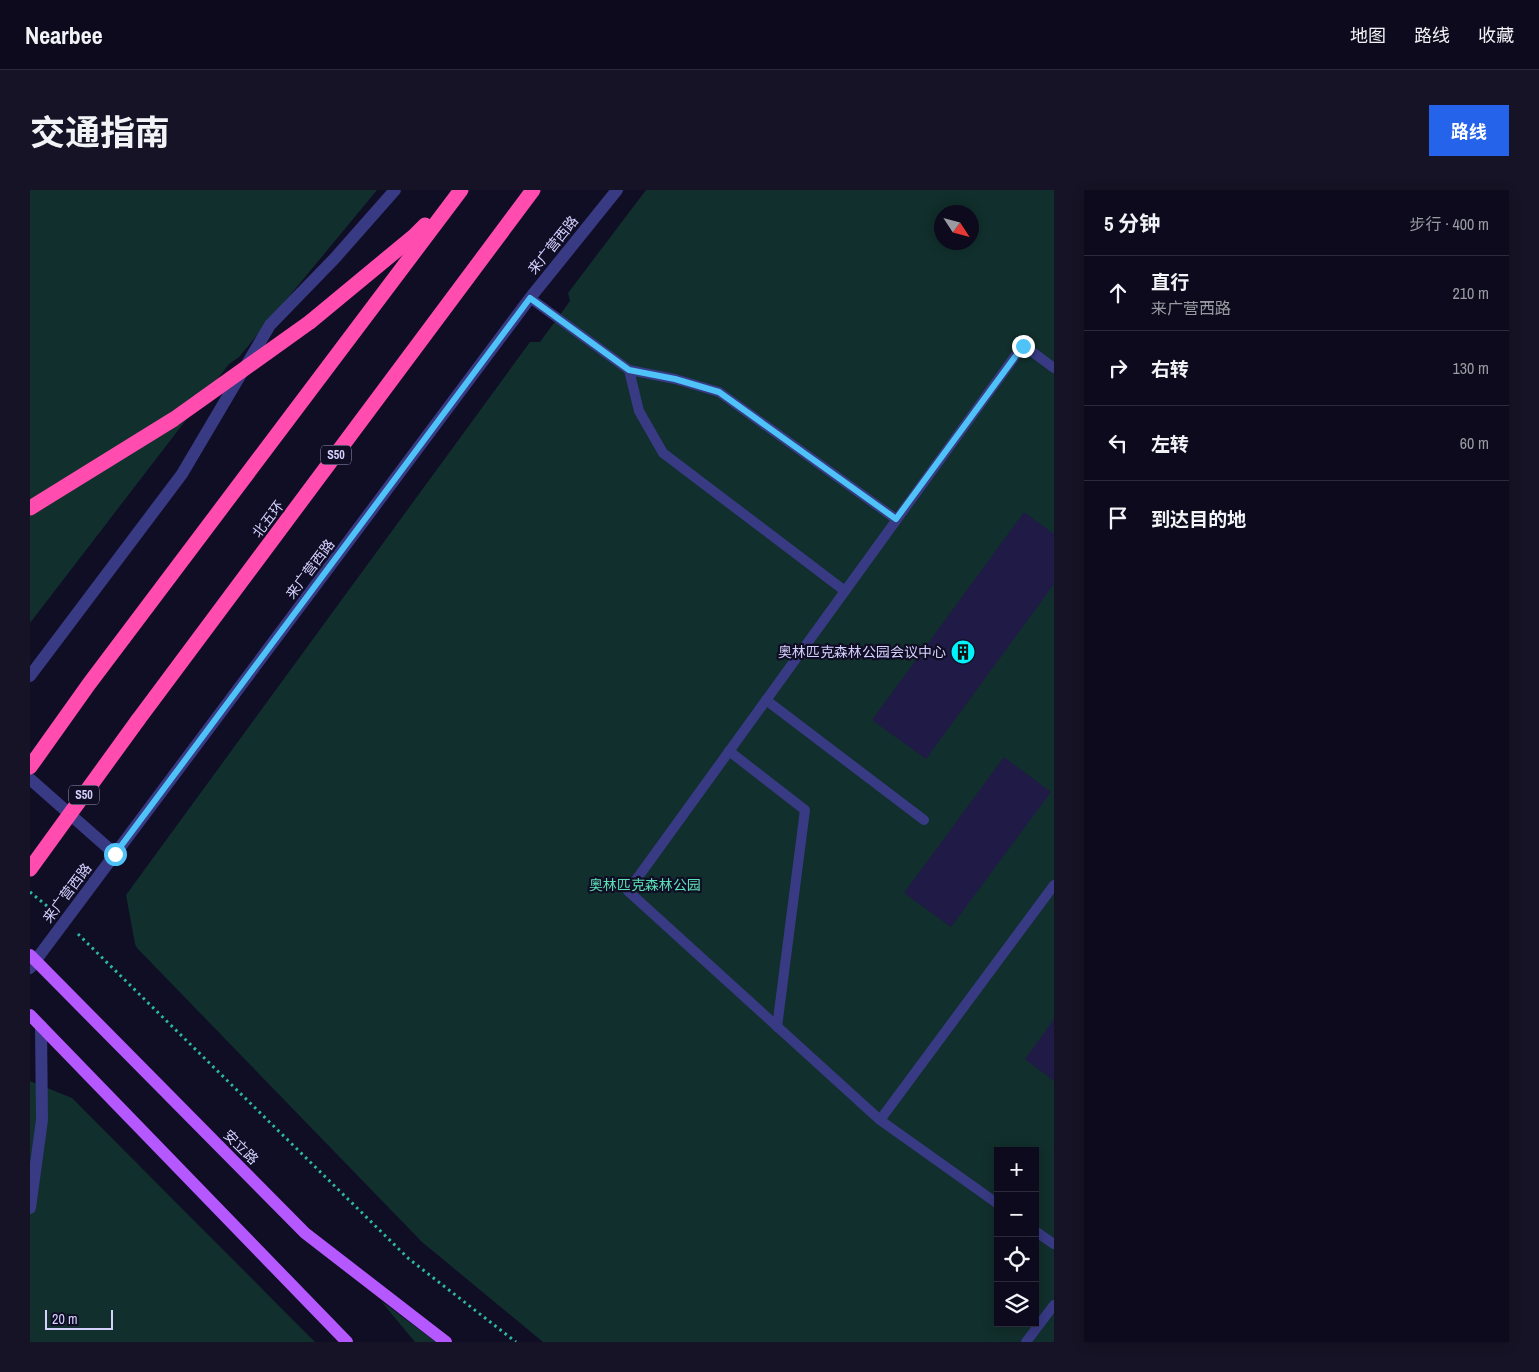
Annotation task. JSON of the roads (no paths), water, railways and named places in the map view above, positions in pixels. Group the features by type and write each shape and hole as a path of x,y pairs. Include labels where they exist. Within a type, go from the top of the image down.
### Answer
{"highway":[{"path":"30,508 174,419 310,322 414,236 460,190"},
{"path":"30,767 460,190"},
{"name":"北五环","path":"30,869 138,720 533,190"}],"main road":[{"name":"安立路","path":"32,962 305,1233 446,1342"},
{"path":"30,1015 347,1342"}],"street":[{"path":"30,676 182,474 270,325 335,258 395,190"},
{"name":"来广营西路","path":"32,962 115,854 530,298 617,190"},
{"path":"30,779 115,854"},
{"path":"30,1208 42,1120 41,1026"}],"lane":[{"path":"530,298 629,370 675,379 719,392 896,519"},
{"path":"994,1201 880,1120 628,891 1023,346 1054,368"},
{"path":"629,370 638,411 663,453 845,591"},
{"path":"766,700 924,820"},
{"path":"729,751 805,810 777,1027"},
{"path":"880,1120 1054,885"},
{"path":"1039,1234 1054,1244"},
{"path":"1026,1342 1054,1305"}],"place":[{"name":"奥林匹克森林公园会议中心","path":"963,652"}],"park label":[{"name":"奥林匹克森林公园","path":"645,885"}]}
